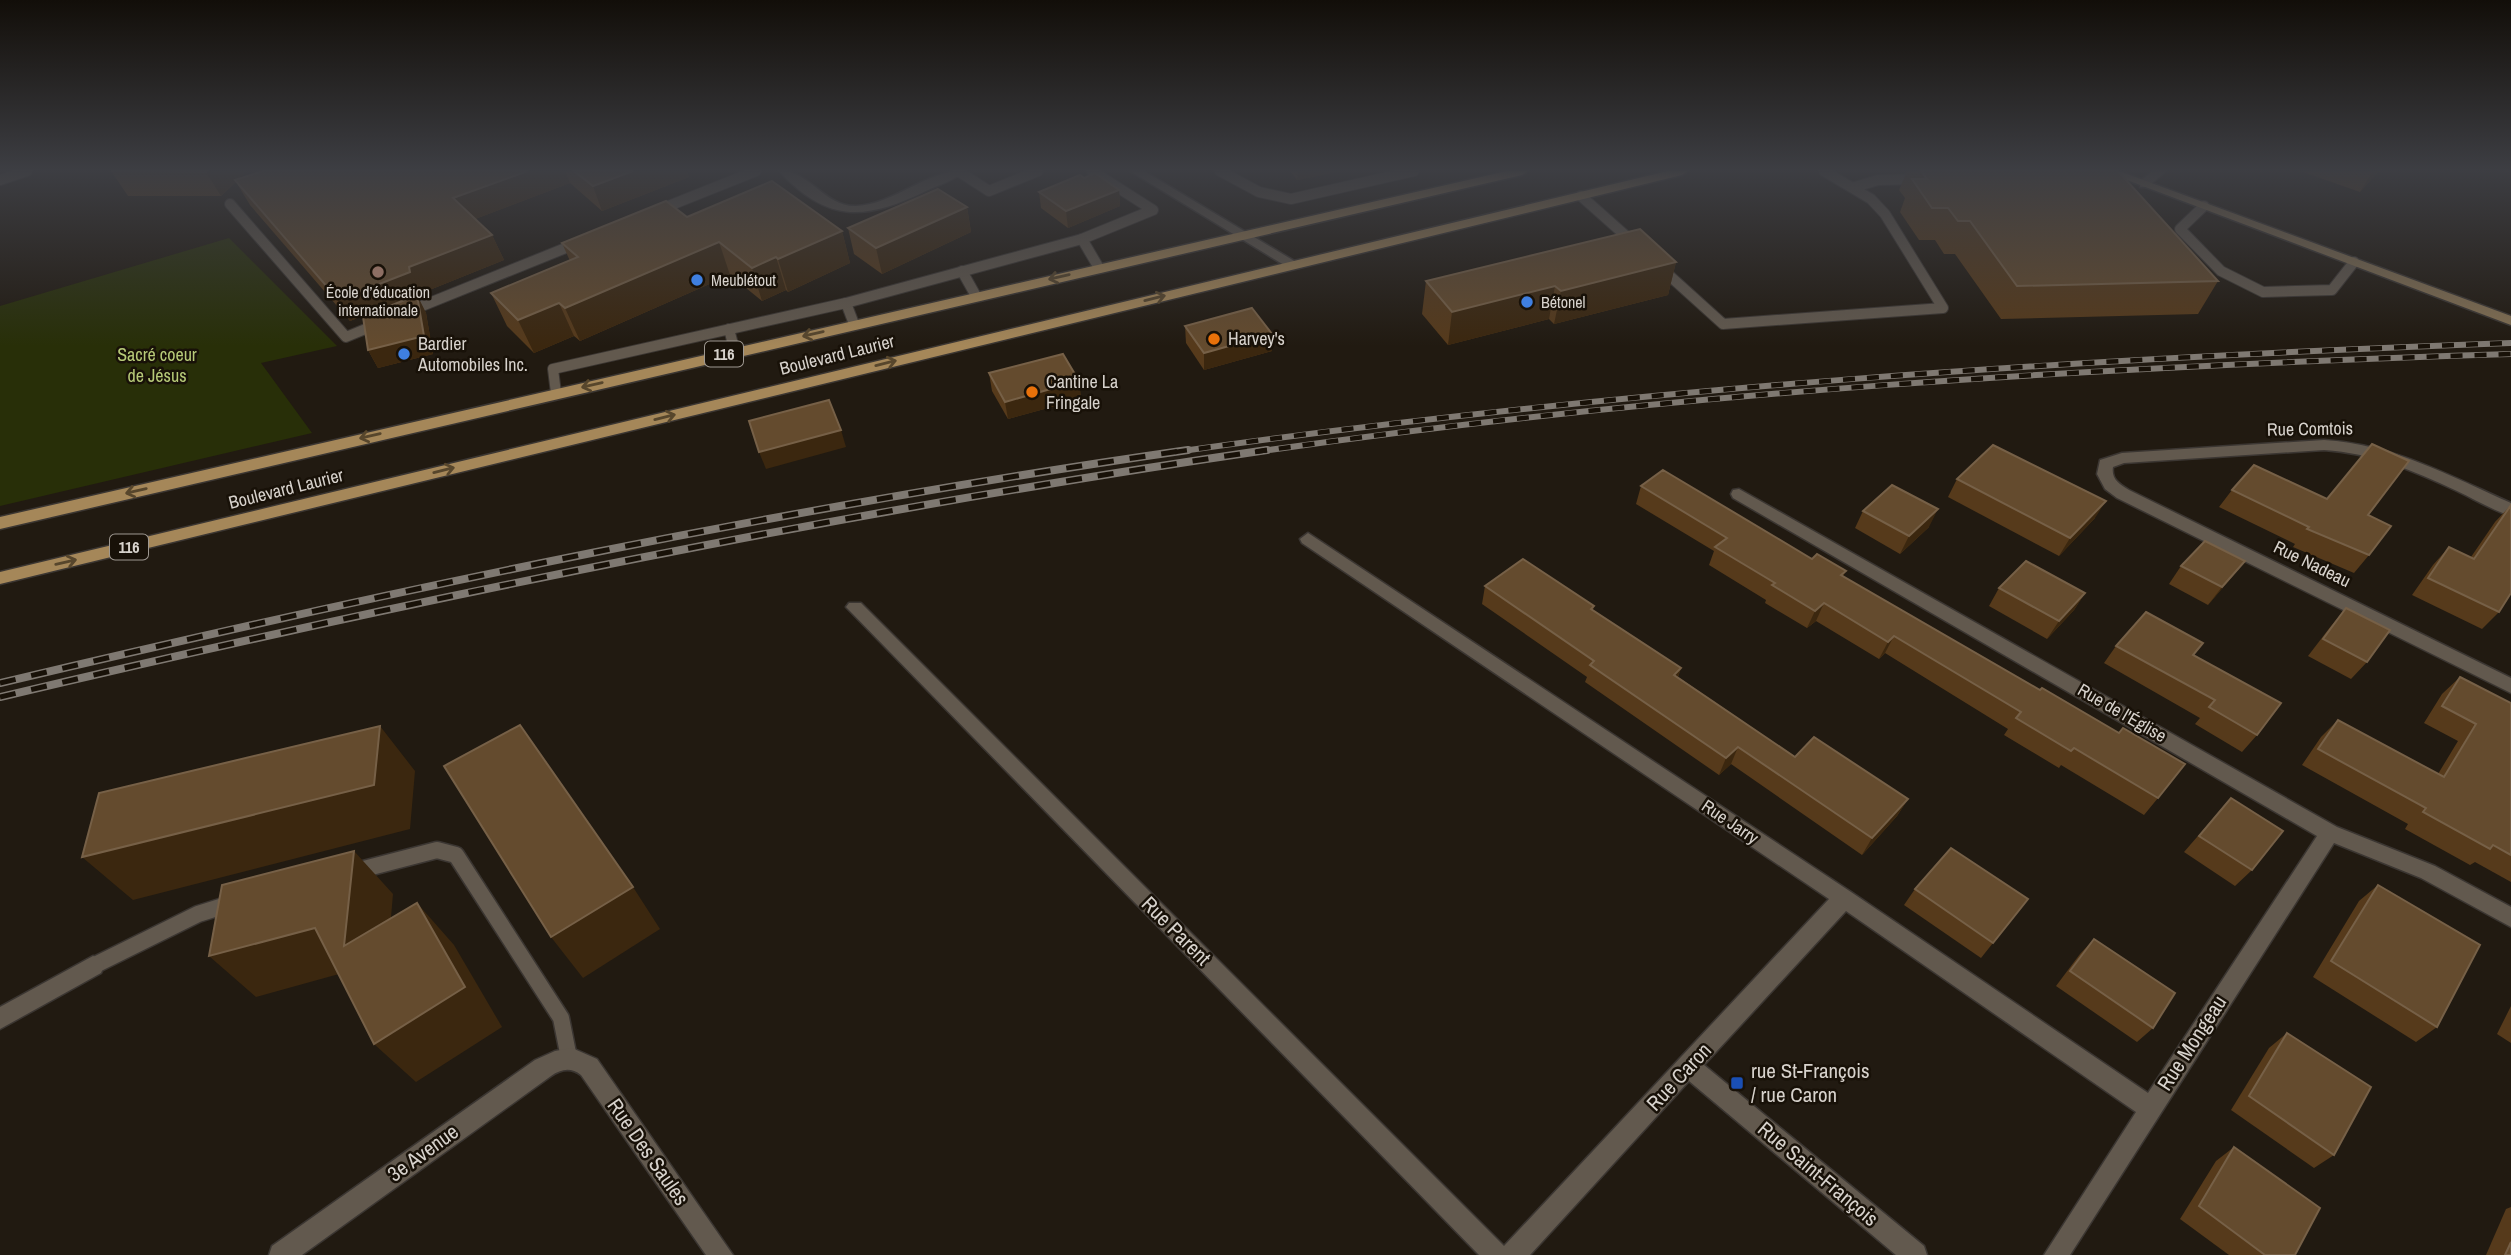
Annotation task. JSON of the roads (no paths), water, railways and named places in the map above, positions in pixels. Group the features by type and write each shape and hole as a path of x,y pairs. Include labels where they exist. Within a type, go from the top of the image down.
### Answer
{"main road":[{"name":"Boulevard Laurier","path":"0,523 1264,230"},
{"name":"Boulevard Laurier","path":"0,578 1441,230"}],"street":[{"path":"1237,230 1294,265"},
{"path":"2267,230 2511,321"},
{"name":"Rue Comtois","path":"2103,472 2106,464 2122,458 2354,445 2385,455 2511,510"},
{"name":"Rue Nadeau","path":"2103,472 2111,486 2133,499 2511,686"},
{"name":"Rue de l'Église","path":"1740,494 2330,833 2428,872 2511,918"},
{"name":"Rue Jarry","path":"1308,539 1844,898 2150,1108"},
{"name":"Rue Parent","path":"855,607 1496,1255"},
{"name":"Rue Mongeau","path":"2056,1255 2330,833"},
{"name":"Rue Caron","path":"1513,1255 1844,898"},
{"path":"0,1019 93,966"},
{"name":"3e Avenue","path":"281,1255 543,1068 569,1058"},
{"name":"Rue Des Saules","path":"569,1058 589,1067 721,1255"},
{"name":"Rue Saint-François","path":"1688,1066 1915,1255"}],"lane":[{"path":"252,230 346,337 384,321"},
{"path":"556,393 553,369 846,303 890,288 1082,239 1105,230"},
{"path":"1618,230 1646,255"},
{"path":"1655,263 1723,324 1943,308 1895,230"},
{"path":"2181,230 2221,271 2263,292 2332,290 2354,262"},
{"path":"397,316 589,238"},
{"path":"1082,239 1099,268"},
{"path":"962,271 976,296"},
{"path":"846,303 854,324"},
{"path":"729,329 735,352"},
{"path":"338,876 437,850 456,855 561,1018 569,1058"},
{"path":"93,966 198,914 248,899"}],"railway":[{"path":"1175,452 1508,411 1842,380 2176,358 2511,343"},
{"path":"1255,452 1568,413 1882,385 2196,366 2511,354"},
{"path":"0,683 295,615 591,553 889,497 1188,450"},
{"path":"0,697 315,625 789,529 1107,474 1267,450"}],"place":[{"name":"École d’éducation internationale","path":"378,272"},
{"name":"Meublétout","path":"697,280"},
{"name":"Bétonel","path":"1527,302"},
{"name":"Harvey's","path":"1214,339"},
{"name":"Bardier Automobiles Inc.","path":"404,354"},
{"name":"Cantine La Fringale","path":"1032,392"},
{"name":"rue St-François / rue Caron","path":"1737,1083"}],"park label":[{"name":"Sacré coeur de Jésus","path":"157,365"}]}
